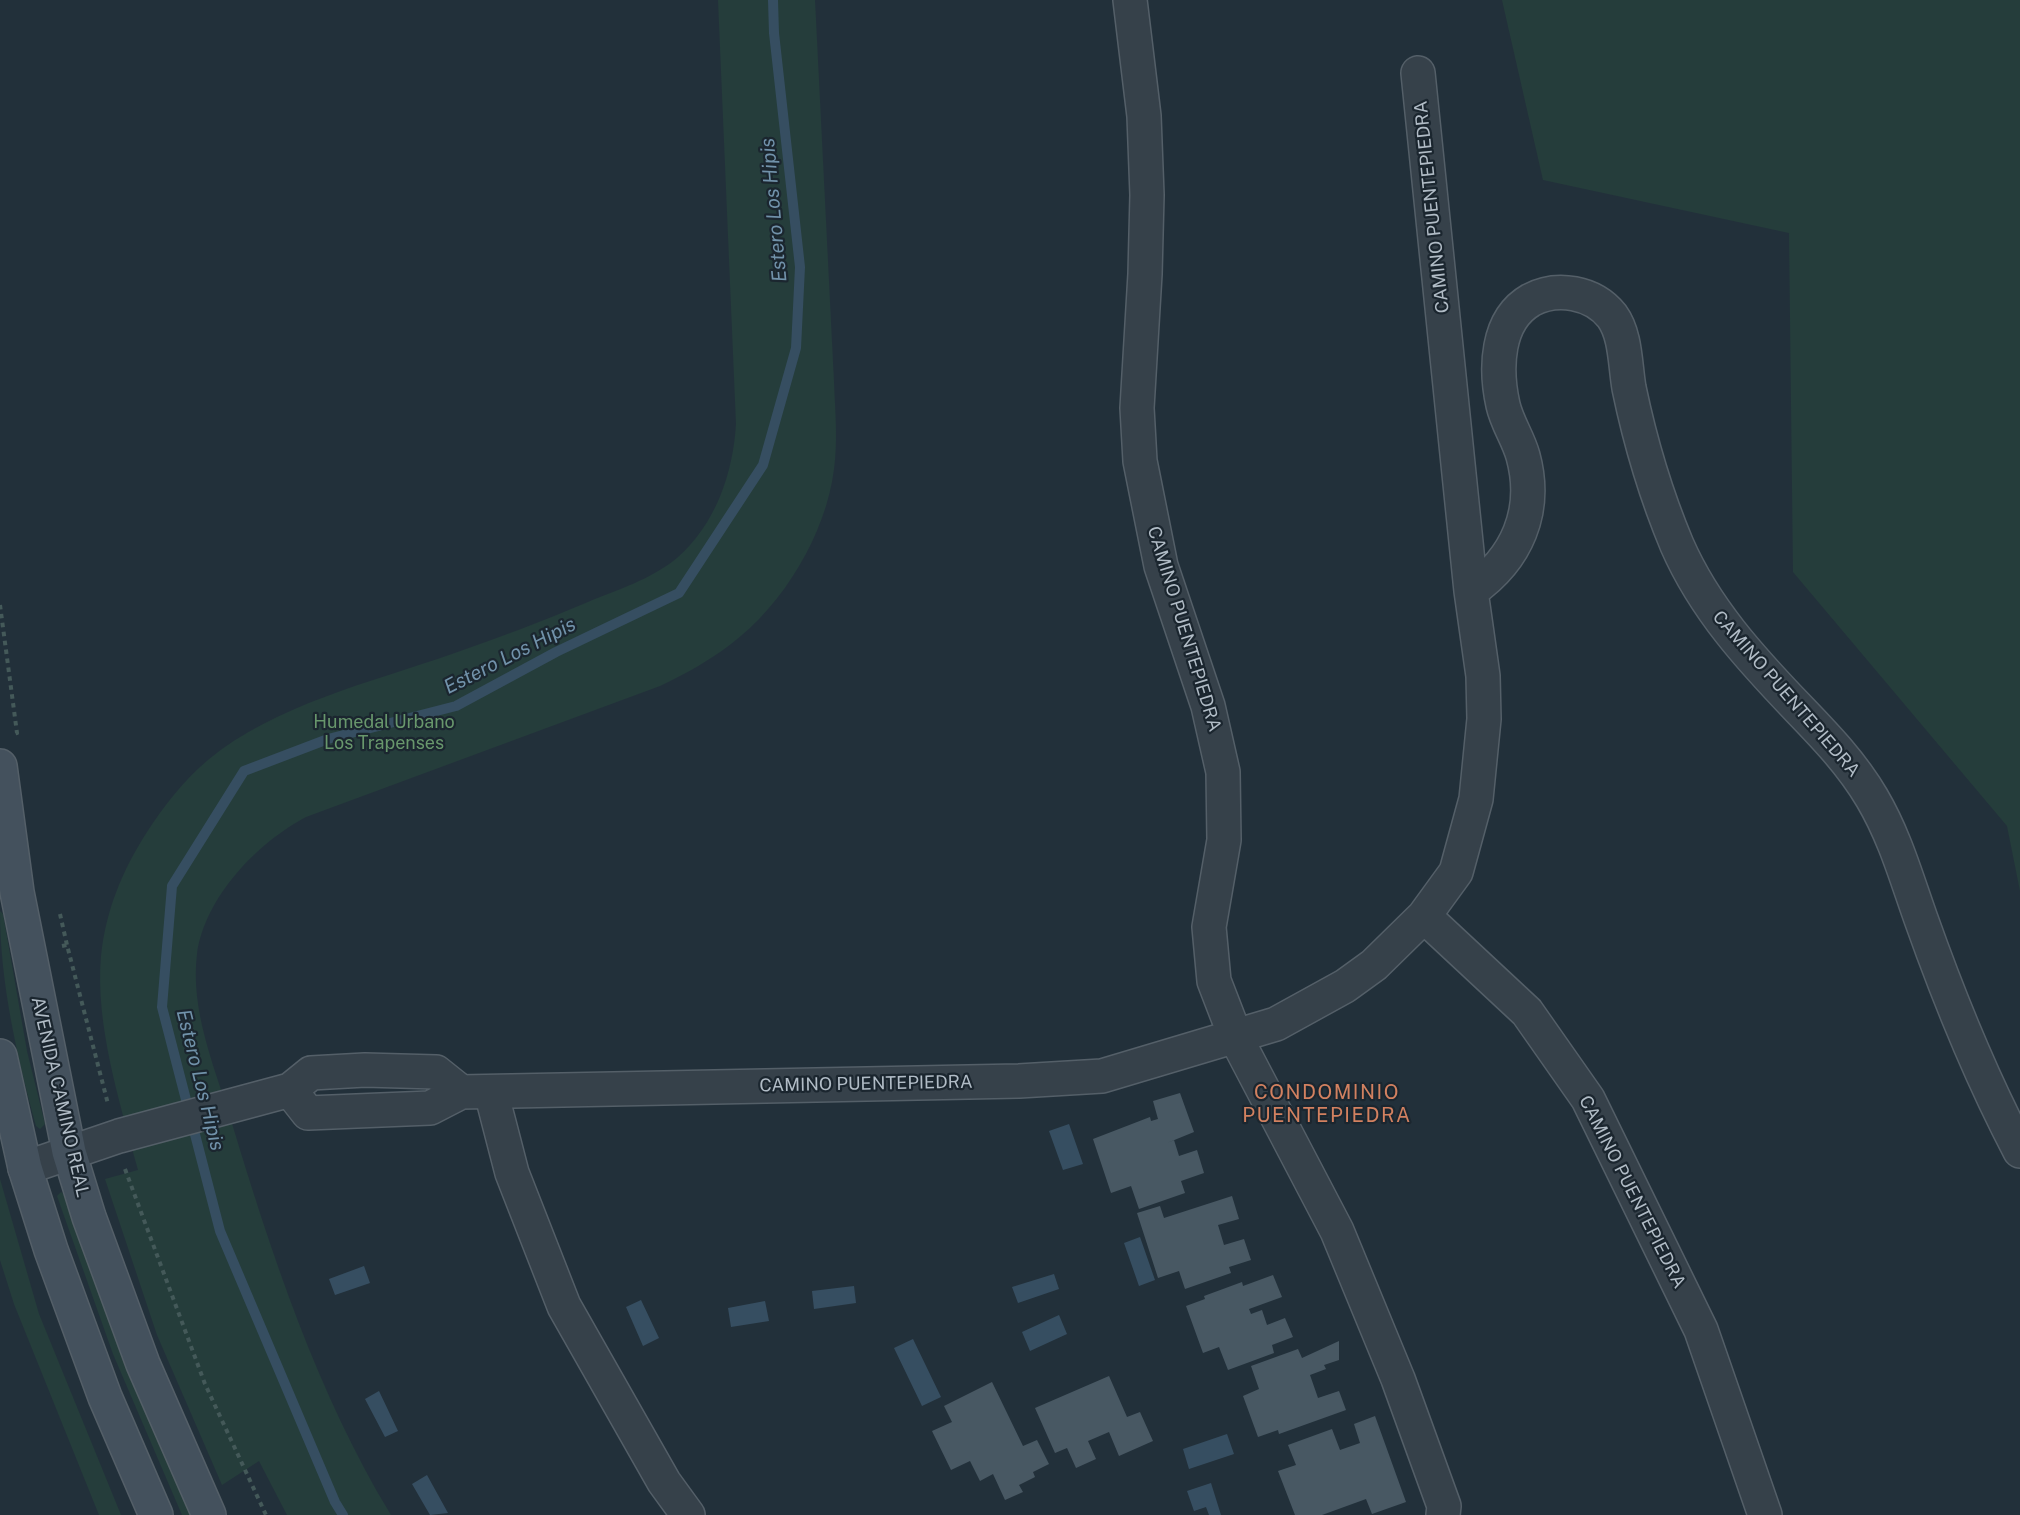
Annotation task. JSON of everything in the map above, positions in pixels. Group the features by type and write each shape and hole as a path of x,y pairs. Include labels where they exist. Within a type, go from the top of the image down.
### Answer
{"main road":[{"name":"AVENIDA CAMINO REAL","path":"0,766 8,894 28,953 69,1152 89,1217 143,1364 209,1515"},
{"path":"0,1056 25,1168 51,1251 105,1397 156,1515"}],"street":[{"name":"CAMINO PUENTEPIEDRA","path":"1130,0 1144,116 1147,195 1145,274 1137,397 1140,461 1148,514 1161,566 1192,656 1217,739 1221,761 1225,806 1224,840 1212,900 1210,954 1223,1010 1337,1232 1398,1379 1444,1506 1443,1515"},
{"name":"CAMINO PUENTEPIEDRA","path":"25,1168 117,1137 290,1090 308,1113 430,1108 476,1092 1019,1081 1102,1076 1236,1038 1276,1024 1345,986 1374,965 1424,916 1456,872 1476,799 1482,741 1483,676 1471,591 1418,73"},
{"name":"CAMINO PUENTEPIEDRA","path":"1471,591 1490,578 1506,561 1518,541 1526,520 1529,497 1522,451 1510,428 1502,403 1499,377 1503,336 1509,322 1532,300 1563,292 1580,294 1596,301 1609,312 1619,327 1629,388 1644,448 1677,546 1696,583 1738,642 1849,764 1888,826 1980,1069 2020,1151"},
{"name":"CAMINO PUENTEPIEDRA","path":"1424,916 1527,1012 1588,1100 1701,1330 1765,1515"},
{"path":"476,1092 512,1173 564,1306 664,1482 688,1515"}],"path":[{"path":"0,605 17,733 8,734"},
{"path":"28,953 67,945 117,1137 205,1384 266,1515"}],"green space":[{"name":"Humedal Urbano Los Trapenses","path":"718,0 815,0 836,425 834,469 829,494 812,543 784,589 750,628 714,656 660,686 306,817 269,841 252,857 222,892 211,912 202,933 197,954 196,975 200,1016 211,1058 279,1271 298,1321 340,1420 391,1515 287,1515 259,1461 222,1485 157,1335 105,1179 138,1170 110,1064 102,1009 101,956 111,907 130,861 160,813 199,768 234,741 263,724 325,697 486,642 634,583 667,566 691,544 702,530 720,497 726,479 736,424"},
{"path":"1502,0 2020,0 2020,891 2007,826 1793,572 1789,233 1543,180"},
{"path":"0,911 3,914 27,1051 45,1124 40,1129 36,1126 29,1100 6,992"},
{"path":"0,1179 39,1314 121,1515 99,1515 14,1304 0,1260"},
{"path":"61,1192 65,1195 140,1396 191,1515 182,1515 113,1354 57,1196"}],"water":[{"path":"1069,1124 1083,1164 1063,1170 1049,1131"},
{"path":"1140,1237 1155,1280 1139,1286 1124,1243"},
{"path":"364,1266 370,1283 335,1295 329,1279"},
{"path":"1054,1274 1059,1289 1018,1303 1012,1287"},
{"path":"854,1286 856,1303 814,1309 812,1291"},
{"path":"641,1300 659,1338 643,1346 626,1307"},
{"path":"765,1301 769,1321 731,1327 728,1308"},
{"path":"1059,1315 1067,1334 1030,1351 1022,1332"},
{"path":"913,1339 941,1397 922,1406 894,1348"},
{"path":"379,1391 398,1431 385,1437 365,1399"},
{"path":"1227,1434 1234,1454 1189,1469 1183,1449"},
{"path":"427,1475 448,1513 430,1515 412,1484"},
{"path":"1211,1483 1221,1515 1209,1515 1206,1507 1194,1511 1187,1491"}],"building":[{"path":"1180,1093 1194,1132 1174,1140 1179,1156 1197,1150 1204,1173 1181,1181 1185,1193 1139,1209 1131,1186 1111,1193 1093,1139 1150,1117 1151,1121 1158,1119 1153,1101"},
{"path":"1232,1196 1239,1219 1218,1225 1224,1245 1244,1239 1251,1260 1229,1267 1231,1273 1185,1289 1179,1271 1158,1278 1137,1213 1160,1206 1164,1218"},
{"path":"1273,1275 1282,1297 1249,1309 1251,1314 1262,1310 1267,1325 1285,1318 1293,1337 1272,1345 1274,1353 1228,1370 1219,1347 1203,1353 1186,1306 1205,1299 1204,1296 1242,1282 1243,1286"},
{"path":"1339,1341 1339,1360 1324,1365 1326,1369 1310,1375 1318,1398 1339,1391 1346,1410 1279,1434 1278,1430 1258,1437 1243,1396 1259,1389 1251,1366 1298,1349 1302,1358"},
{"path":"1109,1376 1127,1417 1140,1412 1153,1441 1119,1456 1109,1432 1088,1441 1096,1459 1076,1468 1067,1448 1055,1453 1035,1408"},
{"path":"992,1382 1023,1446 1037,1440 1049,1464 1033,1472 1035,1477 1019,1485 1023,1492 1005,1500 993,1474 980,1481 970,1461 951,1470 932,1431 952,1422 944,1406"},
{"path":"1375,1416 1406,1502 1372,1514 1366,1499 1322,1515 1295,1515 1278,1471 1296,1465 1288,1445 1332,1429 1340,1450 1360,1443 1354,1424"}],"waterway":[{"name":"Estero Los Hipis","path":"343,1515 335,1502 220,1231 162,1007 172,886 244,771 328,739 456,706 556,652 679,593 763,465 796,348 800,267 774,33 773,0"}],"district":[{"name":"CONDOMINIO PUENTEPIEDRA","path":"1327,1104"}]}
